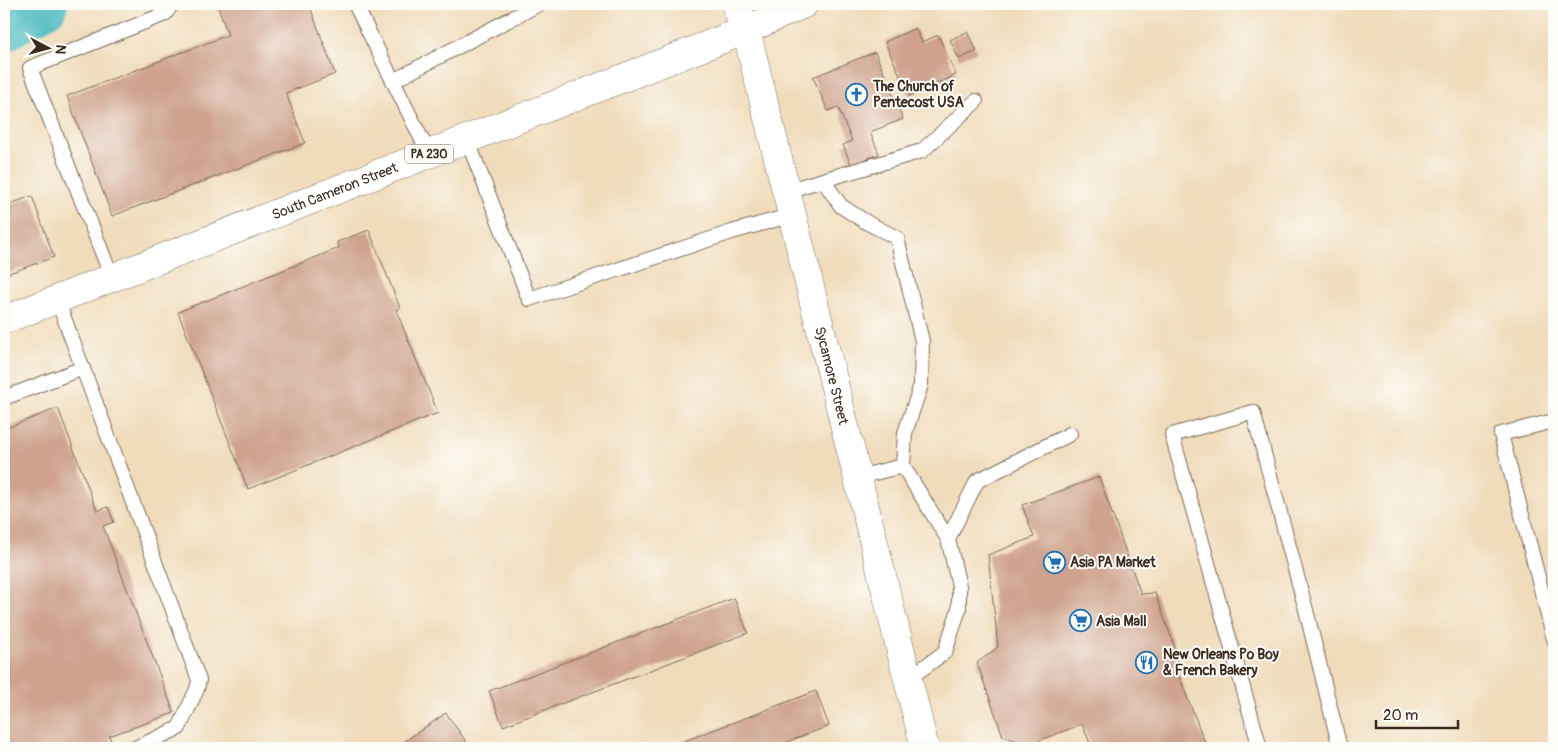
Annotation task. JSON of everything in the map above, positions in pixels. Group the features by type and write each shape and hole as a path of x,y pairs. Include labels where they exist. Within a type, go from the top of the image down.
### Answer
{"main road":[{"name":"Sycamore Street","path":"736,4 746,30 925,748"},
{"name":"South Cameron Street","path":"4,320 746,30 804,4"}],"lane":[{"path":"112,278 30,68 165,14 172,4"},
{"path":"355,4 429,154"},
{"path":"393,81 539,4"},
{"path":"467,139 529,299 732,232 789,203 822,180 922,151 976,101"},
{"path":"822,180 841,206 897,238 922,342 921,385 905,433 903,466 948,539 959,586 959,609 945,652 908,679"},
{"path":"57,300 198,674 197,689 179,728 135,748"},
{"path":"4,398 83,368"},
{"path":"1260,748 1172,435 1253,412 1306,610 1340,748"},
{"path":"1554,421 1501,434 1554,639"},
{"path":"948,539 977,481 1070,434"},
{"path":"858,477 903,466"}],"building":[{"path":"228,4 309,4 335,74 286,93 305,143 112,216 67,96 228,35 218,7"},
{"path":"915,28 922,42 938,35 956,75 909,96 885,42"},
{"path":"967,32 977,51 959,59 950,40"},
{"path":"875,52 903,119 870,132 879,154 851,165 843,145 852,141 838,107 828,111 813,77"},
{"path":"32,196 54,257 4,275 4,206"},
{"path":"369,230 400,308 396,310 438,413 248,489 178,312 339,248 337,242"},
{"path":"58,408 97,511 108,507 114,522 103,526 174,713 109,736 114,748 4,748 4,429"},
{"name":"Asia Mall","path":"1099,477 1141,594 1155,593 1177,653 1176,668 1207,748 1092,748 1082,724 1028,745 1003,736 977,663 998,647 988,555 1034,537 1022,505"},
{"path":"734,598 748,633 503,726 489,691"},
{"path":"816,691 829,726 771,748 666,748"},
{"path":"446,713 467,743 460,748 395,748"}],"waterway":[{"path":"4,26 43,4"}],"place":[{"name":"The Church of Pentecost USA","path":"857,94"},
{"name":"Asia PA Market","path":"1054,562"},
{"name":"Asia Mall","path":"1080,621"},
{"name":"New Orleans Po Boy & French Bakery","path":"1147,662"}]}
